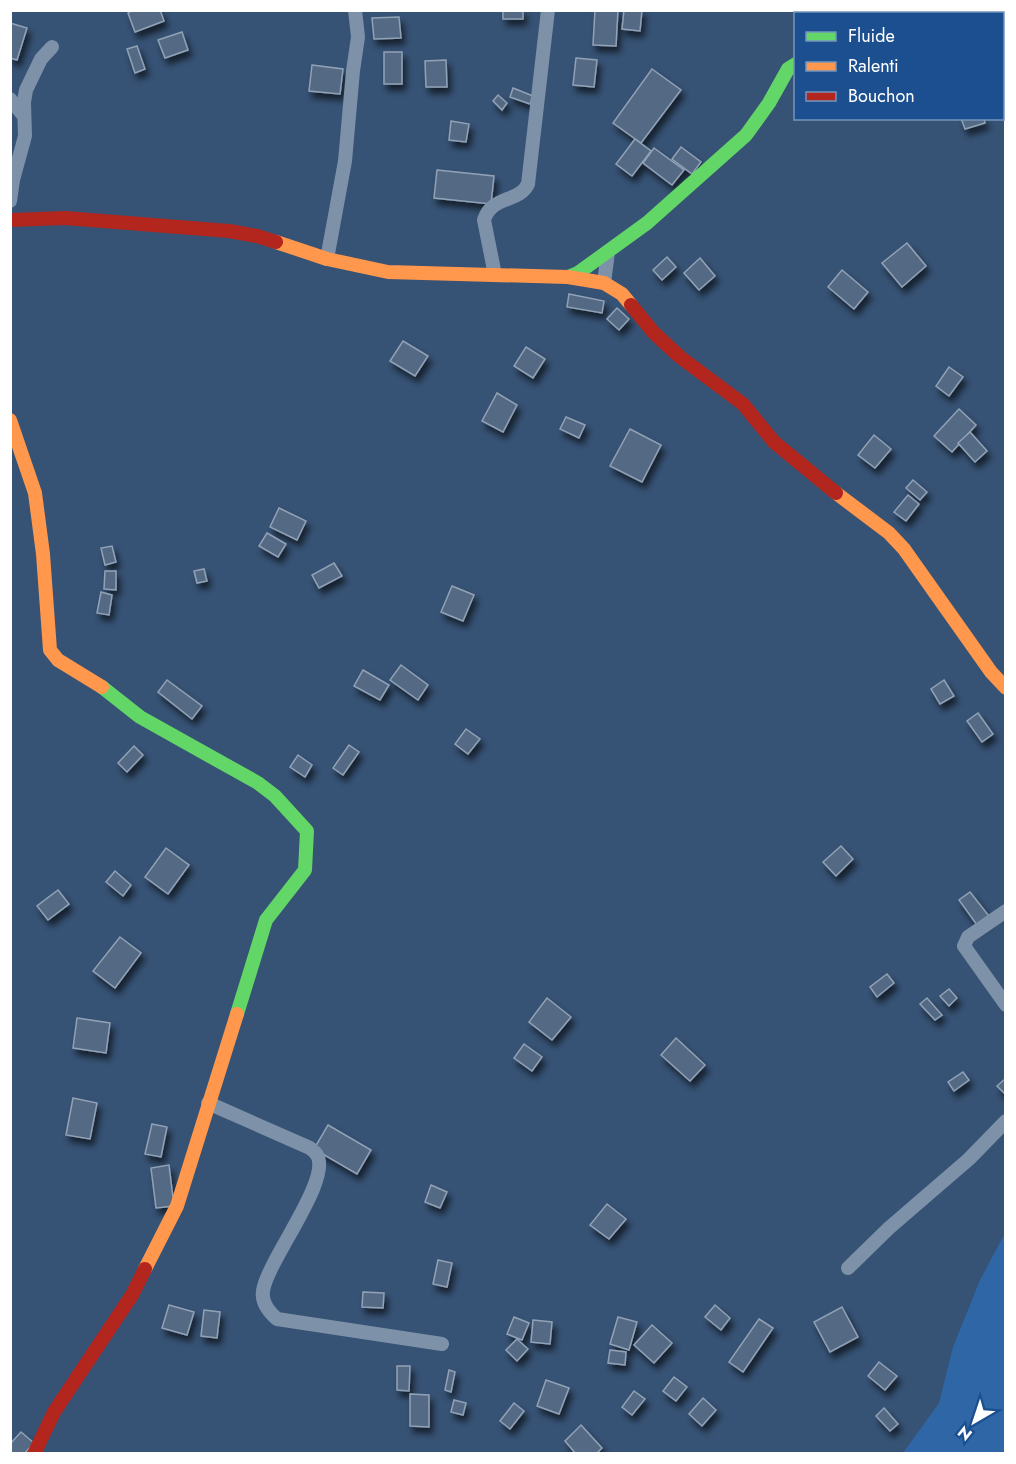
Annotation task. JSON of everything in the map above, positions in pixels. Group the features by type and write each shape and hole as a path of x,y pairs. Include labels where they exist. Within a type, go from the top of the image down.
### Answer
{"street":[{"path":"327,259 345,161 352,71 358,37 355,10"},
{"path":"495,275 484,220 493,205 520,193 528,184 548,10"},
{"path":"10,201 25,136 26,90 41,59 52,47"},
{"path":"568,278 608,252 646,223 746,135 793,63"},
{"path":"10,99 24,116"},
{"path":"10,220 65,218 229,231 257,236 327,259 388,272 568,278 604,283 622,294 654,333 680,357 743,404 774,442 818,479 890,533 1005,688"},
{"path":"604,283 608,252"},
{"path":"10,420 35,493 43,554 50,650 58,660 110,691 140,717 258,783 275,795 307,831 309,839 305,870 266,920 177,1206 132,1296 54,1412 34,1454"},
{"path":"1005,911 968,937 964,946 1005,1005"},
{"path":"208,1103 310,1148 317,1154 319,1161 316,1180 305,1208 269,1272 262,1293 266,1308 277,1319 442,1344"},
{"path":"848,1268 889,1228 961,1166 1005,1121"}],"shaded area":[{"path":"1005,1233 1005,1453 903,1453 939,1403 953,1347 980,1280"}],"building":[{"path":"133,10 160,10 164,21 135,32 128,13"},
{"path":"503,10 523,10 523,19 503,19"},
{"path":"595,10 618,10 616,46 593,45"},
{"path":"624,10 642,10 640,31 622,29"},
{"path":"399,17 401,38 374,39 372,18"},
{"path":"10,23 27,28 17,60 10,58"},
{"path":"182,32 188,50 165,58 158,40"},
{"path":"137,46 145,69 135,73 127,49"},
{"path":"384,52 402,52 402,84 384,84"},
{"path":"576,58 597,60 594,87 573,85"},
{"path":"446,60 447,87 426,87 425,61"},
{"path":"312,65 343,69 340,94 309,91"},
{"path":"652,69 681,90 641,143 613,123"},
{"path":"513,88 533,96 530,104 510,97"},
{"path":"498,95 507,103 502,110 493,101"},
{"path":"962,120 984,120 985,123 965,129"},
{"path":"451,121 469,124 466,142 449,140"},
{"path":"635,139 651,151 632,176 616,164"},
{"path":"681,147 701,162 692,174 672,159"},
{"path":"654,148 684,170 672,185 643,163"},
{"path":"437,170 494,176 491,204 434,198"},
{"path":"907,243 926,266 902,287 882,263"},
{"path":"667,257 676,267 662,280 653,270"},
{"path":"700,258 715,276 699,290 684,273"},
{"path":"842,270 868,292 854,309 828,287"},
{"path":"569,294 604,301 602,313 567,307"},
{"path":"617,308 629,319 619,330 607,319"},
{"path":"403,341 428,356 415,376 390,361"},
{"path":"526,347 545,359 533,378 514,366"},
{"path":"949,367 963,377 949,396 936,386"},
{"path":"497,393 517,405 503,432 482,421"},
{"path":"959,409 976,425 952,452 934,436"},
{"path":"566,417 585,425 579,438 560,429"},
{"path":"630,429 661,445 642,482 610,466"},
{"path":"970,432 987,451 975,462 958,443"},
{"path":"874,435 891,449 875,468 858,455"},
{"path":"913,480 927,492 920,500 906,488"},
{"path":"908,495 919,504 906,521 894,512"},
{"path":"279,508 306,521 297,540 270,527"},
{"path":"267,533 286,544 278,557 259,546"},
{"path":"112,546 116,562 105,565 101,548"},
{"path":"334,563 342,576 319,588 312,575"},
{"path":"204,569 207,581 197,583 194,571"},
{"path":"105,571 116,571 116,590 104,589"},
{"path":"452,586 474,595 463,621 441,612"},
{"path":"101,592 112,595 109,615 97,613"},
{"path":"401,665 428,685 418,700 390,680"},
{"path":"363,670 389,685 380,700 354,686"},
{"path":"167,680 202,706 192,719 158,692"},
{"path":"944,680 954,696 940,704 931,689"},
{"path":"978,713 993,734 982,742 967,721"},
{"path":"466,729 480,739 468,754 455,744"},
{"path":"349,745 359,752 343,775 333,768"},
{"path":"134,746 143,755 127,772 118,763"},
{"path":"298,755 312,765 305,777 290,767"},
{"path":"841,846 853,859 836,876 823,862"},
{"path":"166,848 189,865 168,894 145,877"},
{"path":"115,871 131,885 123,896 106,882"},
{"path":"58,890 69,904 48,920 37,906"},
{"path":"970,892 989,916 977,925 959,900"},
{"path":"120,937 141,953 115,988 93,971"},
{"path":"887,974 894,983 877,997 870,987"},
{"path":"949,989 957,998 949,1006 940,996"},
{"path":"547,998 571,1017 552,1040 529,1022"},
{"path":"927,998 942,1015 935,1020 920,1004"},
{"path":"77,1018 110,1023 106,1053 73,1048"},
{"path":"676,1038 705,1065 690,1081 661,1055"},
{"path":"524,1044 542,1057 532,1071 514,1058"},
{"path":"963,1072 969,1080 954,1091 948,1082"},
{"path":"1006,1079 1006,1095 997,1086"},
{"path":"73,1098 97,1103 90,1139 66,1135"},
{"path":"152,1124 167,1127 161,1157 145,1154"},
{"path":"328,1125 371,1150 357,1174 314,1149"},
{"path":"169,1165 174,1206 156,1208 151,1168"},
{"path":"431,1185 447,1192 440,1208 425,1202"},
{"path":"607,1204 626,1219 609,1239 590,1225"},
{"path":"438,1260 452,1263 447,1287 433,1284"},
{"path":"363,1292 384,1293 383,1308 362,1307"},
{"path":"169,1305 194,1312 187,1335 162,1328"},
{"path":"715,1305 730,1318 721,1330 705,1317"},
{"path":"842,1307 858,1337 830,1352 814,1322"},
{"path":"204,1310 220,1312 217,1338 201,1336"},
{"path":"514,1317 529,1323 522,1340 507,1334"},
{"path":"618,1317 637,1322 629,1350 610,1344"},
{"path":"759,1319 773,1328 743,1372 729,1362"},
{"path":"533,1320 552,1322 550,1344 531,1342"},
{"path":"652,1325 672,1343 654,1363 634,1345"},
{"path":"517,1339 528,1349 517,1361 506,1350"},
{"path":"610,1350 626,1352 625,1365 608,1363"},
{"path":"879,1362 897,1376 885,1390 868,1376"},
{"path":"397,1366 410,1366 409,1391 397,1390"},
{"path":"449,1370 455,1372 451,1392 445,1390"},
{"path":"674,1377 687,1387 676,1401 663,1391"},
{"path":"546,1380 569,1388 559,1414 537,1406"},
{"path":"634,1391 645,1399 632,1415 622,1407"},
{"path":"410,1394 429,1395 429,1427 410,1426"},
{"path":"703,1398 716,1410 702,1426 689,1414"},
{"path":"454,1400 466,1403 463,1415 451,1412"},
{"path":"514,1403 524,1411 510,1429 500,1421"},
{"path":"884,1408 898,1424 890,1431 876,1416"},
{"path":"581,1425 602,1448 596,1454 576,1454 565,1441"},
{"path":"21,1432 34,1443 24,1454 10,1453 10,1444"}],"traffic: fast":[{"path":"568,277 578,273 647,223 746,135 769,103 788,69 794,65"},
{"path":"102,687 140,717 258,783 275,796 307,831 305,870 266,920 237,1014"}],"traffic: slow":[{"path":"276,242 327,259 388,272 568,277 604,283 622,294 631,305"},
{"path":"10,420 35,493 43,554 50,650 58,660 102,687"},
{"path":"836,493 889,533 904,549 991,672 1006,688"},
{"path":"145,1269 177,1206 237,1014"}],"traffic: jam":[{"path":"10,220 65,218 229,231 276,242"},
{"path":"631,305 654,333 680,357 743,404 774,442 836,493"},
{"path":"34,1454 54,1412 132,1295 145,1269"}]}
